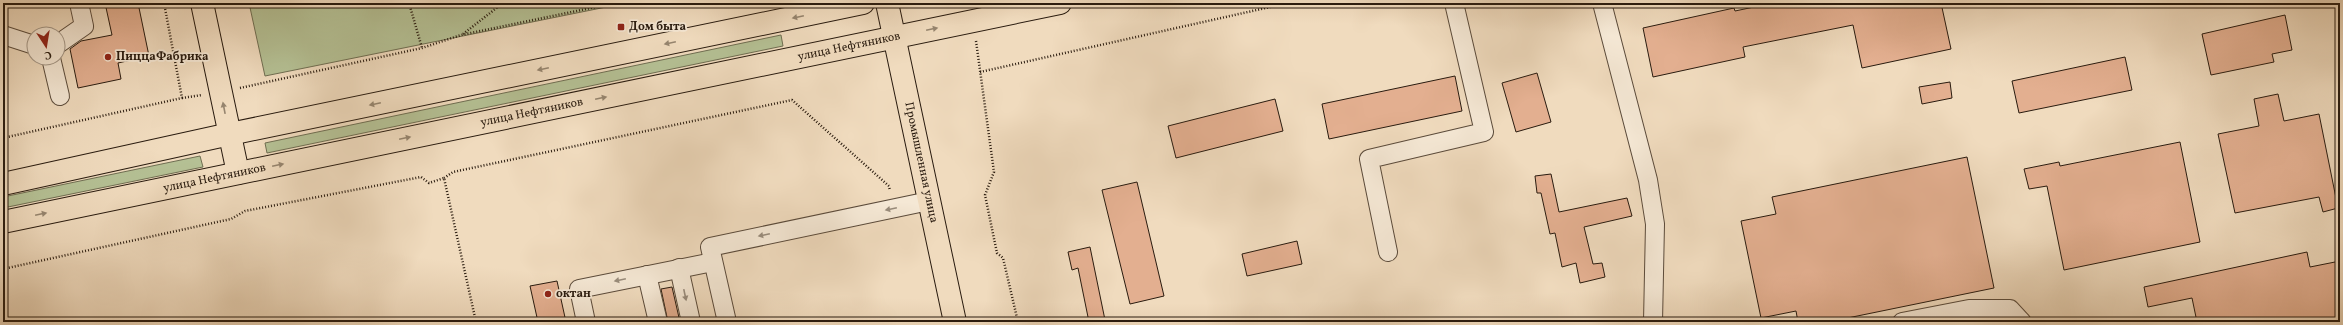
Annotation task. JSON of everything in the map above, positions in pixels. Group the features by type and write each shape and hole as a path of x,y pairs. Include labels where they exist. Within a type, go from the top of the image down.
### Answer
{"main road":[{"path":"202,3 238,173"},
{"path":"3,184 230,134 863,3"},
{"name":"Промышленная улица","path":"887,3 955,322"},
{"name":"улица Нефтяников","path":"3,222 1060,3"}],"lane":[{"path":"66,38 84,26 79,3"},
{"path":"1388,252 1369,159 1484,132 1454,3"},
{"path":"1602,3 1649,187 1655,224 1653,322"},
{"path":"3,35 26,42"},
{"path":"53,66 60,96"},
{"path":"727,322 710,247 929,201"},
{"path":"586,322 579,289 713,262"},
{"path":"679,268 691,322"},
{"path":"647,275 658,322"},
{"path":"1902,322 1968,309 2010,309 2022,322"}],"path":[{"path":"164,3 182,98"},
{"path":"409,3 422,48"},
{"path":"461,35 503,3"},
{"path":"3,138 182,98 221,92 422,48 461,35 615,3"},
{"path":"980,72 1288,3"},
{"path":"972,21 980,55 980,72 994,172 985,195 997,253 1003,258 1018,322"},
{"path":"3,269 231,219 245,211 421,177 429,183 444,178 452,172 792,100 889,186 893,208"},
{"path":"444,178 476,322"}],"green space":[{"path":"249,3 626,3 265,76"},
{"path":"781,35 783,46 267,153 265,143"},
{"path":"200,156 203,167 3,208 3,197"}],"building":[{"path":"105,3 138,3 149,56 118,63 121,79 78,88 70,49 81,41 112,35"},
{"path":"1773,3 1941,3 1951,49 1862,68 1853,25 1743,47 1745,57 1653,77 1643,28 1734,8 1735,11"},
{"path":"2285,15 2292,50 2272,54 2274,62 2211,75 2202,34"},
{"path":"2125,57 2132,90 2019,113 2012,81"},
{"path":"1537,73 1551,122 1516,132 1502,83"},
{"path":"1455,76 1462,111 1329,139 1322,104"},
{"path":"1950,82 1952,98 1922,104 1919,87"},
{"path":"2278,94 2284,121 2319,114 2338,208 2323,212 2319,197 2235,213 2218,134 2259,126 2254,99"},
{"path":"1275,99 1283,131 1176,158 1168,126"},
{"path":"2180,142 2200,242 2064,270 2047,186 2029,189 2024,169 2059,162 2060,166"},
{"path":"1967,157 1994,288 1828,322 1798,322 1796,311 1761,318 1741,221 1776,214 1772,197"},
{"path":"1551,174 1559,212 1627,198 1632,216 1584,227 1593,264 1602,263 1605,277 1580,283 1576,263 1562,267 1555,233 1550,234 1541,193 1537,193 1535,176"},
{"path":"1137,182 1164,296 1130,304 1102,190"},
{"path":"1297,241 1302,264 1247,276 1242,254"},
{"path":"1090,247 1105,320 1097,322 1089,322 1078,268 1072,270 1068,252"},
{"path":"2307,252 2310,267 2340,261 2340,322 2197,322 2192,298 2148,307 2144,287"},
{"path":"557,281 566,322 538,322 530,286"},
{"path":"672,287 680,322 668,322 661,289"}],"place":[{"name":"Дом быта","path":"621,27"},
{"name":"ПиццаФабрика","path":"108,57"},
{"name":"октан","path":"548,294"}]}
